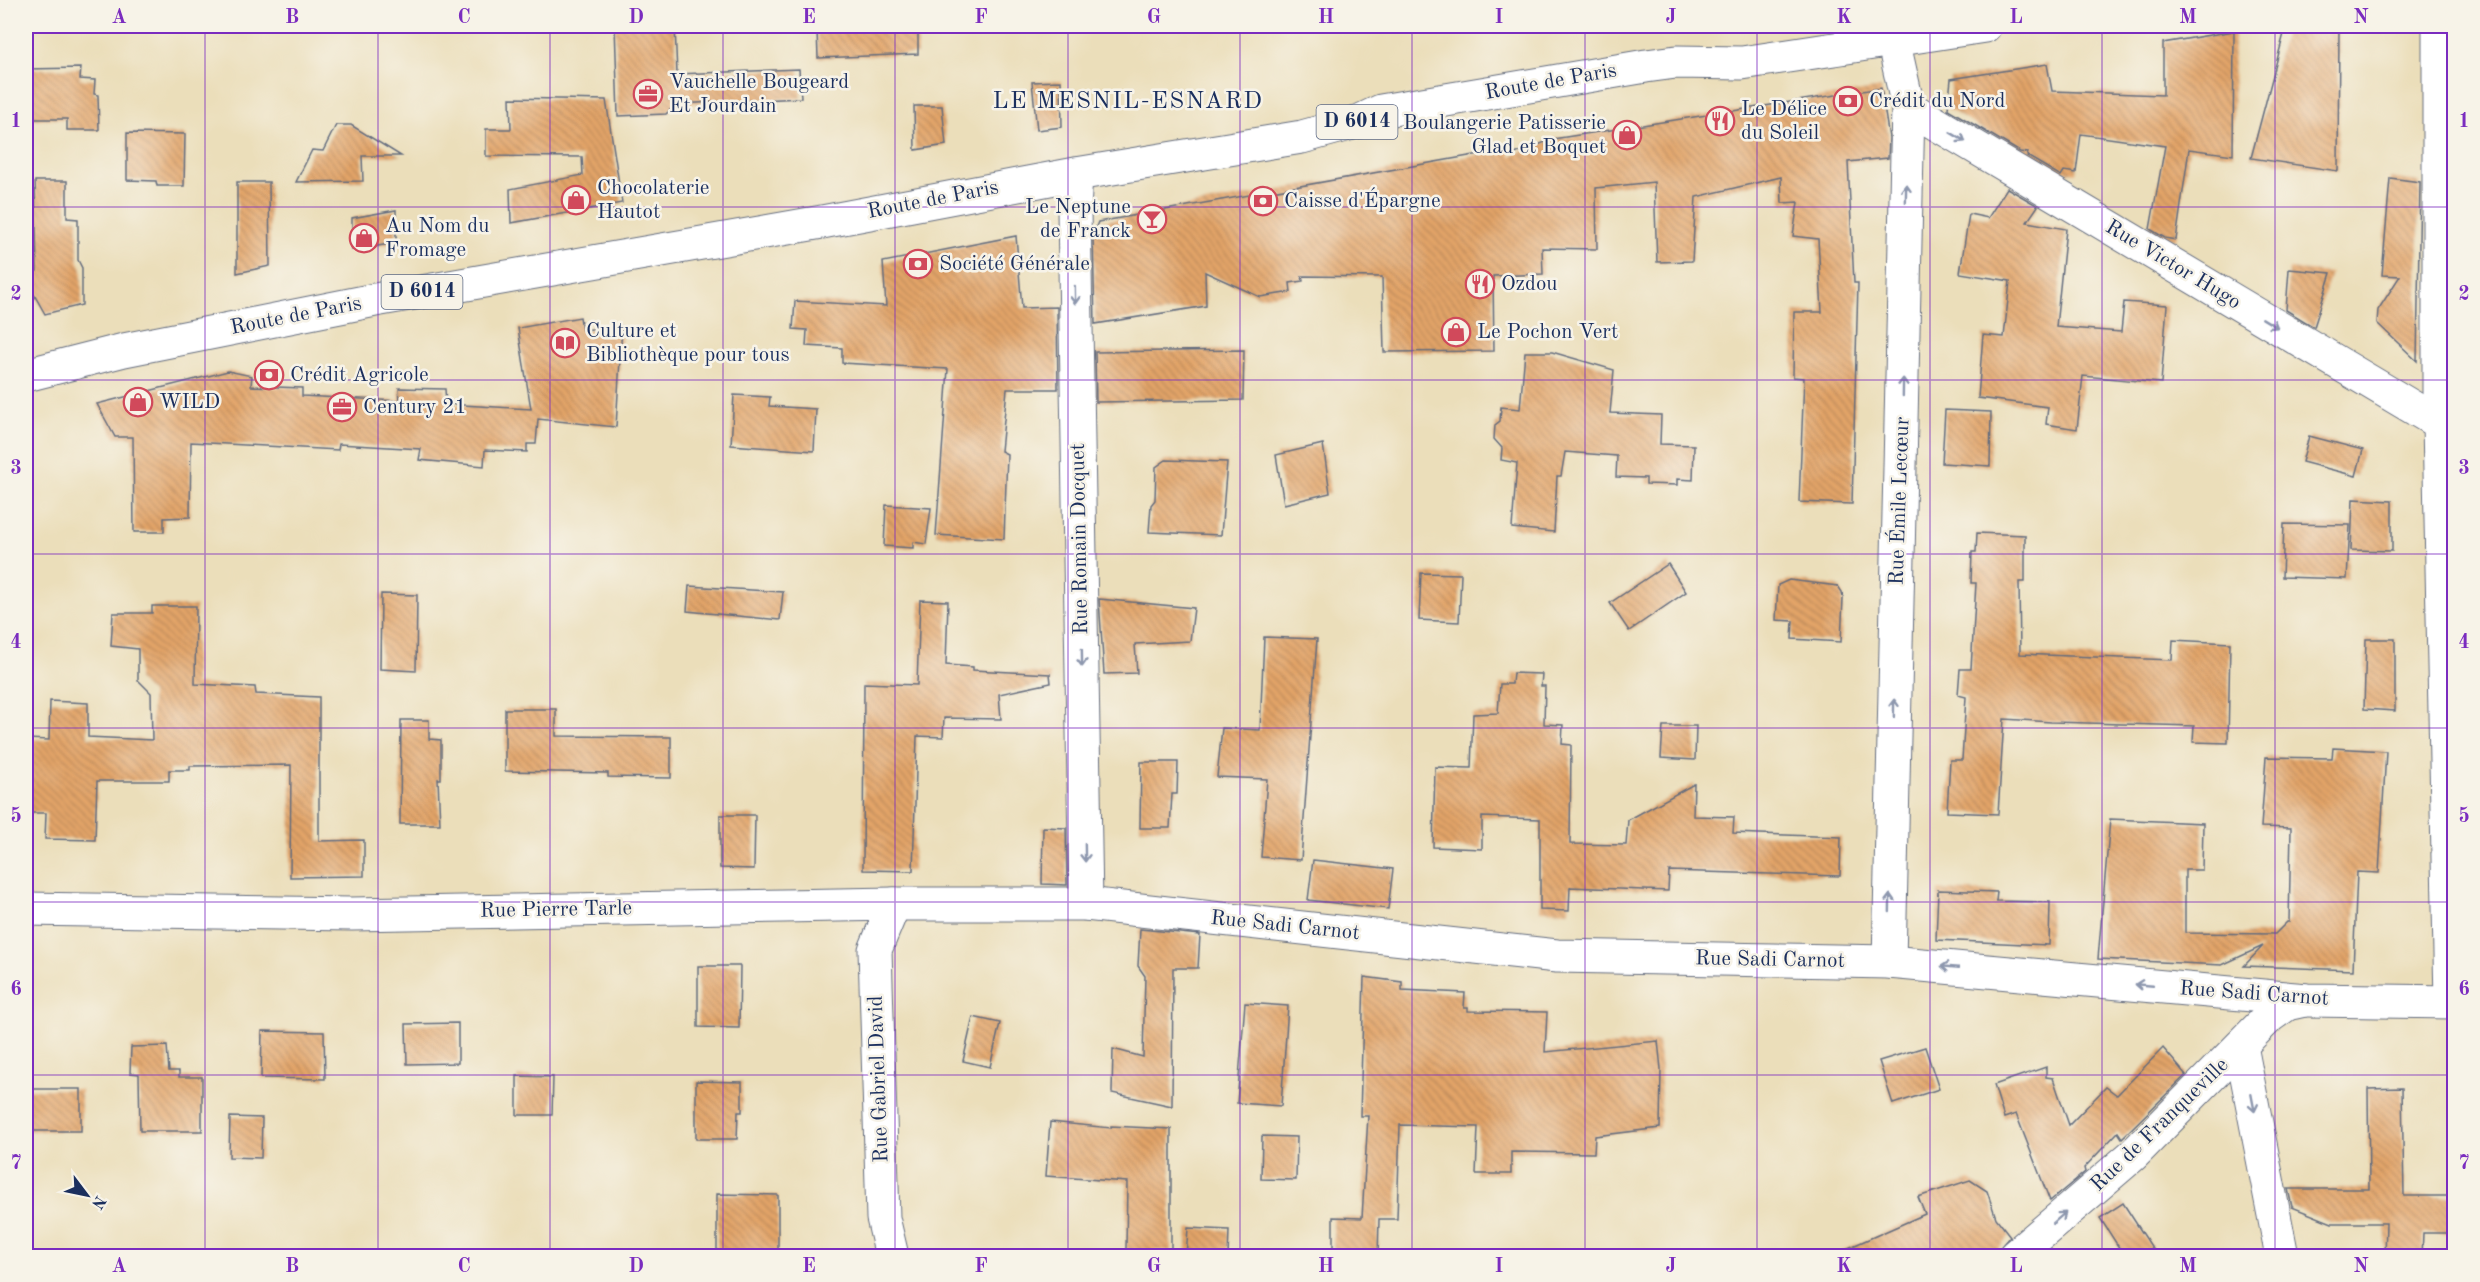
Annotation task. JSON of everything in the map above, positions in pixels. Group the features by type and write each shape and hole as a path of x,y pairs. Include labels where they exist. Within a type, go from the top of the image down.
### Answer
{"street":[{"name":"Route de Paris","path":"26,375 124,350 375,300 822,222 1076,174 1302,137 1360,121 1381,111 1646,66 1676,62 1742,63 1892,33 1985,26"},
{"path":"2439,26 2439,423 2452,1002"},
{"name":"Rue Émile Lecœur","path":"1889,962 1908,107 1892,33"},
{"name":"Rue Victor Hugo","path":"1908,107 2439,423"},
{"name":"Rue Romain Docquet","path":"1076,174 1074,222 1086,904"},
{"name":"Rue Pierre Tarle","path":"26,909 352,914 894,904 1086,904"},
{"name":"Rue Gabriel David","path":"892,1257 883,1218 875,950 894,904"},
{"name":"Rue Sadi Carnot","path":"1086,904 1557,956 1889,962 2307,1000 2452,1002"},
{"name":"Rue de Franqueville","path":"2015,1257 2133,1155 2270,1016 2282,1007 2307,1000"},
{"path":"2241,1046 2282,1257"}],"building":[{"path":"615,26 675,26 677,74 799,69 801,98 676,104 666,114 618,116"},
{"path":"856,26 918,26 918,54 818,58 817,30 856,29"},
{"path":"2286,26 2339,26 2338,171 2251,158"},
{"path":"2234,31 2233,155 2189,149 2176,240 2165,238 2150,229 2165,146 2081,134 2076,173 2064,171 2061,176 2027,156 2028,153 2020,152 1948,109 1951,79 2047,64 2052,91 2163,95 2163,43"},
{"path":"81,68 80,79 95,80 94,94 98,95 99,130 67,130 67,119 26,119 26,69"},
{"path":"1061,81 1062,127 1037,130 1032,82"},
{"path":"1881,88 1889,138 1888,158 1848,162 1854,283 1858,283 1852,504 1799,502 1804,378 1793,377 1794,312 1822,312 1818,239 1793,236 1798,202 1782,203 1781,177 1696,197 1692,261 1657,262 1654,182 1596,188 1597,249 1542,248 1543,274 1493,276 1494,351 1384,352 1382,277 1302,276 1303,281 1290,283 1291,292 1260,297 1205,272 1206,306 1095,324 1093,234 1098,222 1480,154 1510,150 1510,156 1553,139"},
{"path":"510,98 606,100 622,203 511,223 510,189 583,175 582,157 486,156 486,129 511,129"},
{"path":"914,106 942,106 946,145 915,150"},
{"path":"336,125 351,125 401,156 362,156 363,181 296,182 312,150 323,151"},
{"path":"127,133 185,134 184,186 157,186 156,181 127,180"},
{"path":"2390,178 2420,182 2417,361 2377,323 2378,310 2400,276 2382,275"},
{"path":"35,181 67,181 67,218 78,219 78,260 82,268 82,305 45,314 26,280 26,274 37,271"},
{"path":"237,182 269,182 270,266 237,273"},
{"path":"2007,188 2038,206 2027,222 2066,229 2056,327 2121,332 2124,302 2167,305 2161,383 2083,376 2077,429 2046,424 2048,407 1978,398 1983,335 2004,337 2010,281 1960,273 1969,214 1988,218"},
{"path":"396,210 396,243 352,250 352,218"},
{"path":"1016,236 1022,308 1057,307 1058,389 1007,389 1001,451 1007,454 1004,539 936,535 948,369 842,363 842,348 806,346 807,330 793,329 795,301 886,306 883,262"},
{"path":"2289,269 2331,273 2314,327 2286,310"},
{"path":"580,317 582,330 622,326 616,427 538,419 536,444 527,444 527,452 485,450 484,466 419,460 421,449 339,444 338,450 191,442 190,517 164,518 164,532 134,532 133,437 115,437 97,404 228,371 252,376 251,386 302,388 302,396 400,401 399,388 445,389 446,404 531,409 518,328"},
{"path":"1244,350 1243,400 1096,402 1095,352"},
{"path":"1525,352 1552,352 1614,370 1610,413 1661,415 1660,444 1694,445 1693,480 1677,479 1677,485 1646,484 1646,478 1616,477 1617,456 1565,452 1561,476 1557,476 1554,532 1512,528 1517,463 1501,460 1502,448 1494,439 1495,425 1500,421 1501,407 1520,409"},
{"path":"734,395 770,397 769,406 816,409 814,451 731,445"},
{"path":"1945,410 1991,412 1990,466 1942,463"},
{"path":"2309,436 2363,450 2356,476 2302,462"},
{"path":"1323,444 1330,493 1284,504 1276,455"},
{"path":"1166,460 1227,462 1221,535 1149,532 1151,505 1155,500 1156,467"},
{"path":"2353,499 2392,501 2392,551 2351,550"},
{"path":"886,505 931,508 926,544 913,542 913,548 884,546"},
{"path":"2284,524 2350,525 2347,579 2282,577"},
{"path":"1977,533 2025,535 2025,582 2019,582 2020,654 2172,660 2173,640 2230,643 2228,743 2193,742 2194,726 2004,719 1998,814 1947,812 1950,760 1962,760 1966,697 1958,695 1960,669 1971,669 1976,583 1971,583 1972,552 1976,552"},
{"path":"1668,564 1686,592 1629,631 1610,603"},
{"path":"1421,573 1461,574 1459,622 1419,620"},
{"path":"1789,580 1838,586 1843,598 1841,642 1792,639 1793,621 1776,620 1778,585"},
{"path":"689,586 783,592 780,620 687,611"},
{"path":"381,594 417,595 416,671 380,669"},
{"path":"1099,599 1194,608 1190,641 1135,644 1137,673 1104,674"},
{"path":"920,600 948,601 946,665 973,667 973,670 1050,674 1051,683 999,694 1001,719 944,718 943,737 917,736 913,871 863,870 864,683 917,685"},
{"path":"152,606 196,606 195,684 255,687 256,694 319,697 319,841 364,840 364,876 290,877 291,765 190,766 190,770 169,770 169,781 97,781 95,840 45,839 46,813 29,813 29,801 26,801 27,739 49,740 50,701 88,703 88,737 152,740 151,693 138,680 138,649 111,646 113,613 152,613"},
{"path":"1264,637 1317,639 1301,860 1261,857 1267,779 1217,777 1222,728 1260,730"},
{"path":"2366,639 2395,639 2395,711 2364,709"},
{"path":"1513,673 1542,674 1541,686 1545,686 1544,724 1563,725 1562,744 1571,745 1570,844 1626,845 1628,820 1694,784 1693,816 1734,817 1733,833 1841,837 1840,876 1669,871 1668,891 1570,887 1569,911 1540,910 1540,819 1482,817 1482,849 1433,847 1435,767 1471,768 1473,714 1498,713 1500,684 1512,684"},
{"path":"505,709 556,709 556,736 671,737 671,778 608,777 608,773 505,771"},
{"path":"401,720 429,720 429,739 441,740 441,779 438,779 440,824 400,824"},
{"path":"1663,726 1696,726 1695,760 1661,758"},
{"path":"2333,748 2386,751 2379,873 2357,872 2353,970 2244,966 2263,946 2222,965 2098,959 2110,819 2203,823 2202,870 2185,870 2185,933 2275,934 2289,922 2291,828 2261,827 2266,757 2332,758"},
{"path":"1141,762 1178,762 1177,794 1172,794 1170,828 1140,828"},
{"path":"720,815 755,815 754,869 720,868"},
{"path":"1043,827 1066,828 1067,885 1042,884"},
{"path":"1313,860 1393,869 1388,909 1308,900"},
{"path":"1938,890 1997,892 1996,901 2050,902 2049,945 1936,940"},
{"path":"1140,929 1200,935 1198,968 1173,968 1172,1106 1112,1093 1113,1049 1143,1057 1145,976 1138,966"},
{"path":"698,966 740,966 739,1028 698,1027"},
{"path":"1364,977 1402,982 1402,990 1465,993 1464,1008 1468,1008 1468,1011 1547,1012 1545,1052 1658,1041 1661,1069 1660,1128 1595,1136 1594,1153 1511,1152 1511,1174 1476,1174 1478,1127 1400,1125 1397,1219 1379,1219 1378,1257 1333,1257 1333,1217 1362,1218 1368,1116 1360,1116"},
{"path":"1245,1003 1288,1006 1281,1106 1237,1103"},
{"path":"973,1017 1000,1023 990,1067 963,1061"},
{"path":"458,1023 458,1063 407,1064 406,1024"},
{"path":"262,1031 324,1032 325,1079 261,1078"},
{"path":"167,1046 169,1071 179,1071 179,1077 202,1077 202,1131 140,1131 139,1074 130,1073 131,1047"},
{"path":"1925,1047 1939,1089 1893,1104 1879,1061"},
{"path":"2163,1048 2186,1075 2122,1138 2118,1132 2084,1168 2085,1172 2050,1201 2016,1114 2004,1118 1994,1085 2046,1067 2046,1077 2053,1078 2069,1125 2106,1087 2117,1095"},
{"path":"517,1076 553,1077 552,1115 517,1115"},
{"path":"696,1081 742,1082 742,1112 738,1112 737,1139 696,1139"},
{"path":"2402,1088 2404,1196 2454,1196 2454,1233 2423,1233 2422,1257 2385,1257 2386,1223 2332,1223 2292,1207 2288,1189 2369,1189 2368,1089"},
{"path":"26,1089 81,1089 81,1131 26,1131"},
{"path":"230,1117 262,1118 261,1158 229,1157"},
{"path":"1050,1122 1111,1128 1111,1126 1171,1129 1171,1251 1126,1250 1127,1182 1046,1176"},
{"path":"1262,1136 1297,1137 1296,1180 1261,1179"},
{"path":"1970,1180 1987,1191 1996,1218 2010,1236 1992,1257 1828,1257 1925,1214 1918,1197"},
{"path":"717,1194 778,1195 778,1254 717,1253"},
{"path":"2123,1203 2158,1257 2125,1257 2100,1218"},
{"path":"1188,1228 1229,1230 1228,1257 1186,1257"}],"place":[{"name":"Vauchelle Bougeard Et Jourdain","path":"648,94"},
{"name":"Crédit du Nord","path":"1848,101"},
{"name":"Le Délice du Soleil","path":"1720,121"},
{"name":"Boulangerie Patisserie Glad et Boquet","path":"1627,135"},
{"name":"Chocolaterie Hautot","path":"576,200"},
{"name":"Caisse d'Épargne","path":"1263,201"},
{"name":"Le Neptune de Franck","path":"1152,219"},
{"name":"Au Nom du Fromage","path":"364,238"},
{"name":"Société Générale","path":"918,264"},
{"name":"Ozdou","path":"1480,284"},
{"name":"Le Pochon Vert","path":"1456,332"},
{"name":"Culture et Bibliothèque pour tous","path":"565,343"},
{"name":"Crédit Agricole","path":"269,375"},
{"name":"WILD","path":"138,402"},
{"name":"Century 21","path":"342,407"}],"district":[{"name":"LE MESNIL-ESNARD","path":"1128,102"}]}
